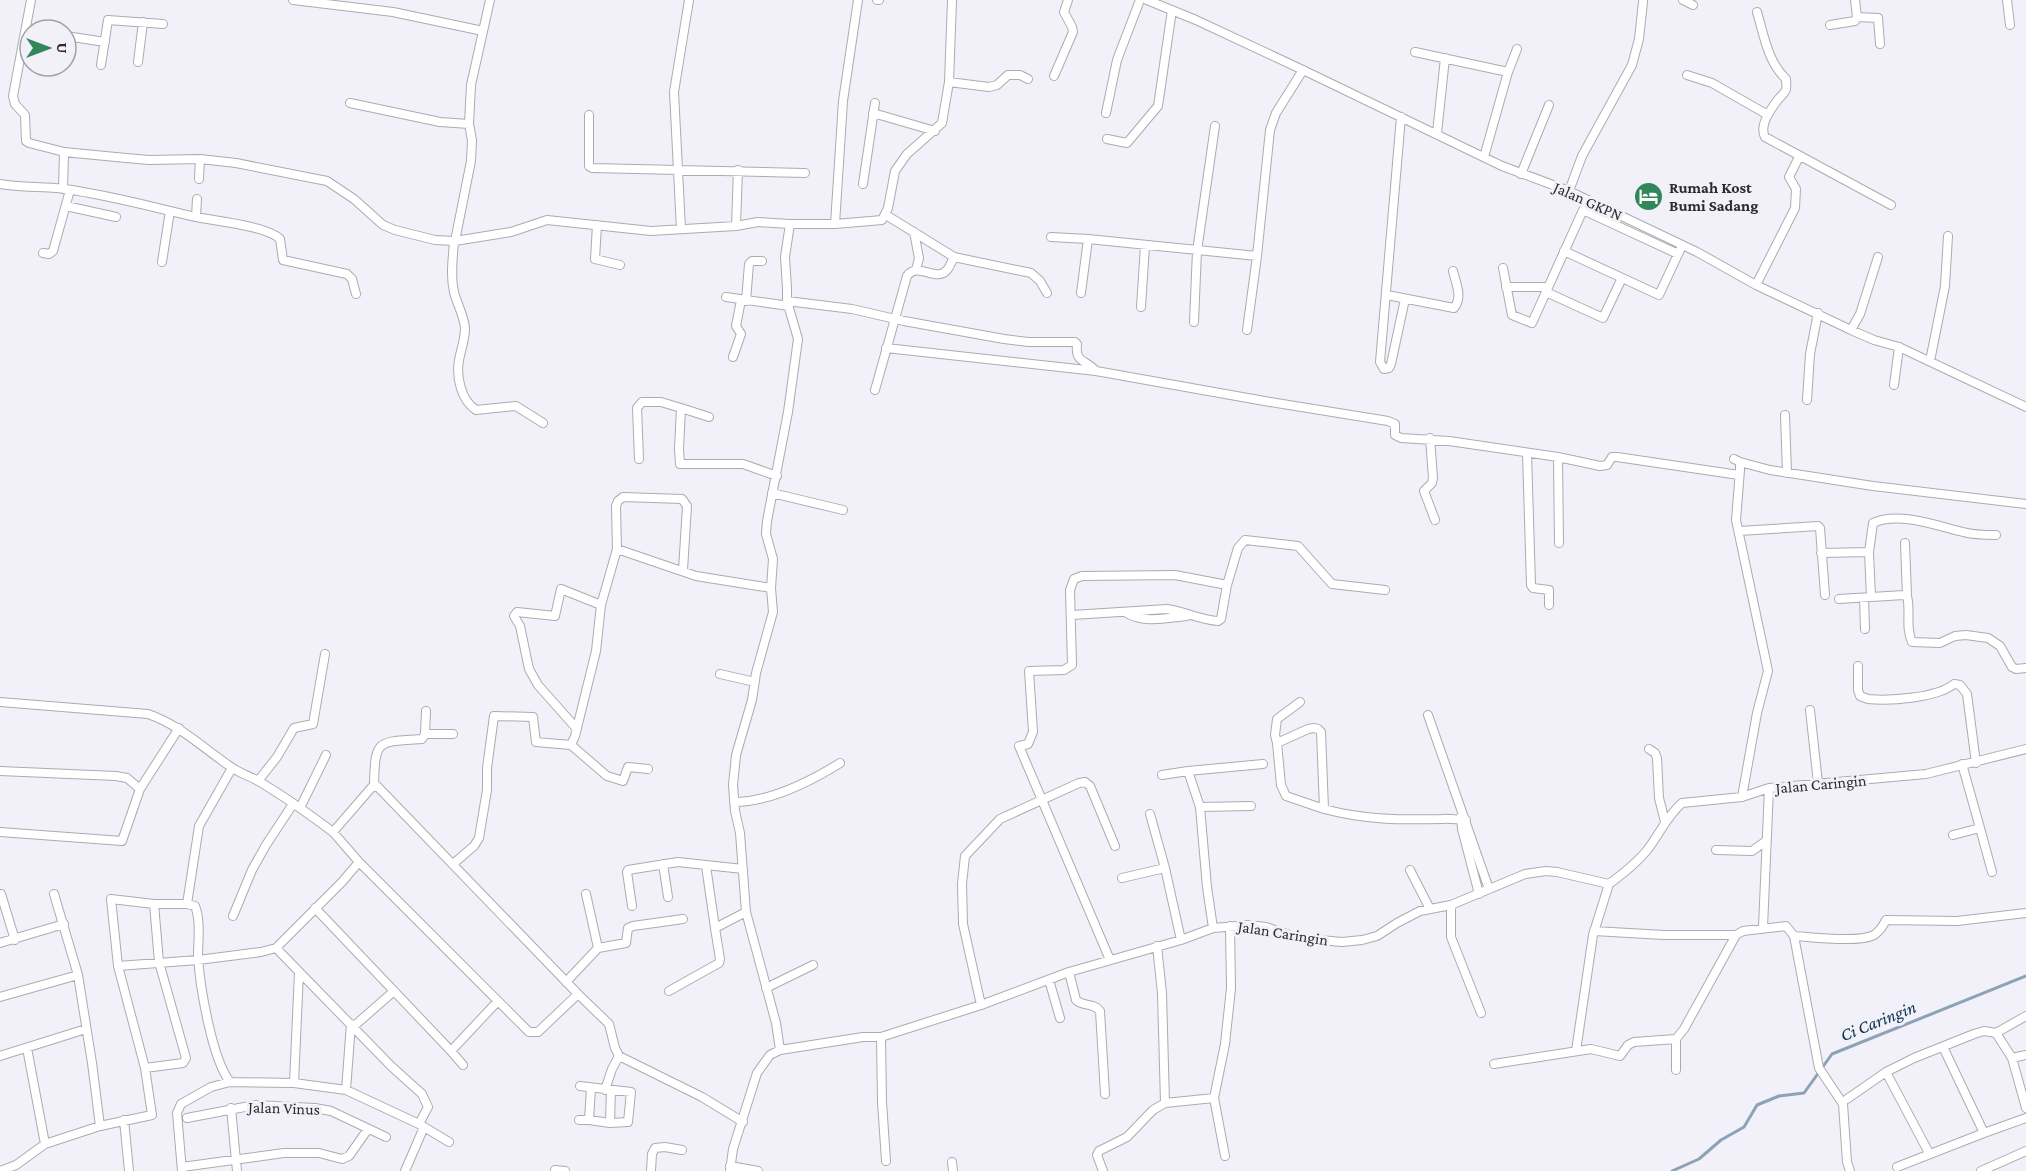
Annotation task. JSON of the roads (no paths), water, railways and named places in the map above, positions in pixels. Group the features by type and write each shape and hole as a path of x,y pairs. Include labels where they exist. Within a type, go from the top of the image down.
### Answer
{"street":[{"path":"29,18 31,0"},
{"path":"293,0 393,12 483,31"},
{"path":"490,0 471,85 469,124 472,140 471,161 454,241 453,282 465,325 459,362 460,390 476,410 516,406 543,423"},
{"path":"681,229 674,92 689,0"},
{"path":"836,224 843,102 858,0"},
{"path":"18,77 14,96 15,104 25,115 26,141 64,152 149,160 200,159 236,163 327,182 354,199 383,225 435,240 454,241 511,232 547,220 651,231 736,226 758,222 836,224 882,220 886,215 895,171 907,154 942,123 949,82 952,0"},
{"path":"1054,76 1072,32 1072,27 1064,12 1068,0"},
{"path":"1106,113 1117,60 1140,0"},
{"name":"Jalan GKPN","path":"1147,0 1304,70 1521,174 1569,191 1851,330 1899,347 2026,407"},
{"path":"1683,0 1693,5"},
{"path":"1830,25 1855,21 1857,17 1855,0"},
{"path":"2007,0 2010,25"},
{"path":"1569,191 1582,156 1632,64 1639,39 1642,3"},
{"path":"1107,139 1126,143 1158,106 1172,10"},
{"path":"1757,12 1776,69 1786,79 1786,91 1768,115 1762,130 1765,137 1891,205"},
{"path":"1857,17 1878,18 1880,44"},
{"path":"101,65 108,20 163,24"},
{"path":"138,62 143,22"},
{"path":"78,38 105,42"},
{"path":"1484,157 1508,72 1517,49"},
{"path":"1415,52 1508,72"},
{"path":"1437,133 1445,58"},
{"path":"1247,330 1270,130 1276,112 1304,70"},
{"path":"949,82 989,87 997,85 1008,75 1020,75 1028,79"},
{"path":"1687,75 1712,83 1768,115"},
{"path":"350,103 440,122 469,124"},
{"path":"863,184 875,103"},
{"path":"1521,174 1550,105"},
{"path":"873,113 934,131"},
{"path":"590,116 590,166 592,168 805,173"},
{"path":"1401,117 1380,362 1384,369 1389,368 1391,364 1405,299"},
{"path":"1194,322 1197,251 1215,126"},
{"path":"43,253 49,254 53,251 66,206 64,152"},
{"path":"1756,285 1795,208 1796,189 1789,177 1799,157"},
{"path":"199,179 200,159"},
{"path":"736,226 738,170"},
{"path":"0,184 67,189 132,201 273,234 280,239 283,260 347,274 352,279 356,294"},
{"path":"196,217 197,199"},
{"path":"66,206 116,217"},
{"path":"1503,268 1512,315 1532,323 1583,210 1678,254"},
{"path":"162,262 170,211"},
{"path":"886,215 954,256 1031,273 1040,281 1047,293"},
{"path":"758,1171 730,1169 734,1149 761,1064 770,1055 780,1050 776,1023 746,912 740,832 733,785 736,755 773,612 771,588 773,560 766,534 796,365 798,339 788,303 785,257 790,224"},
{"path":"597,225 596,259 620,265"},
{"path":"914,232 919,258 916,270"},
{"path":"1930,362 1945,286 1948,236"},
{"path":"1051,237 1257,256"},
{"path":"1081,293 1088,239"},
{"path":"1564,251 1659,295 1682,245"},
{"path":"1141,307 1145,246"},
{"path":"875,390 907,276 916,270 943,273 954,256"},
{"path":"1851,330 1860,314 1878,257"},
{"path":"733,357 741,335 736,326 749,264 752,261 762,261"},
{"path":"1387,295 1454,308 1458,303 1459,295 1453,271"},
{"path":"1506,287 1547,290 1603,318 1622,278"},
{"path":"726,297 743,301 824,304 1028,342 1075,342 1077,344 1076,354 1096,371"},
{"path":"1806,400 1810,354 1818,313"},
{"path":"1894,385 1899,347"},
{"path":"886,348 1096,371 1388,420 1395,424 1396,436 1430,438 1605,466 1612,457 1617,457 1739,475"},
{"path":"639,459 637,408 639,404 648,401 661,402 709,417"},
{"path":"681,408 680,464 742,464 777,476"},
{"path":"1785,416 1787,473"},
{"path":"1430,438 1433,478 1432,483 1424,491 1435,520"},
{"path":"1527,455 1531,585 1533,588 1549,590 1549,605"},
{"path":"1558,460 1559,543"},
{"path":"1742,797 1757,713 1768,671 1736,520 1739,475 1737,461 1787,473 1873,486 2026,504"},
{"path":"772,493 843,510"},
{"path":"571,745 596,651 601,605 617,549 616,506 620,499 682,499 687,506 682,570"},
{"path":"1865,629 1869,552 1873,525 1880,520 1906,519 1961,532 1996,535"},
{"path":"1739,531 1818,526 1825,595"},
{"path":"1072,615 1167,609 1179,610 1188,615 1216,621 1221,619 1227,585 1238,548 1245,540 1298,546 1332,584 1385,590"},
{"path":"1905,543 1908,627 1912,642 1940,643 1955,636 1966,635 1988,638 2000,646 2012,667 2026,668"},
{"path":"617,549 696,576 771,588"},
{"path":"1821,553 1869,552"},
{"path":"1110,960 1019,746 1028,744 1033,732 1029,671 1064,669 1072,665 1071,584 1074,579 1082,576 1175,575 1227,585"},
{"path":"577,729 538,685 530,669 520,626 514,615 517,612 555,616 561,589 601,605"},
{"path":"1839,599 1907,596"},
{"path":"258,781 276,758 294,728 313,724 325,654"},
{"path":"1858,666 1858,690 1860,696 1868,699 1926,696 1948,690 1954,684 1960,685 1967,694 1976,762"},
{"path":"720,674 754,682"},
{"path":"0,702 148,714 180,728 232,768 258,781 333,832 358,862 528,1032 538,1032 578,994"},
{"path":"1300,702 1277,719 1275,735 1281,785 1286,796 1354,817 1412,821 1463,819"},
{"path":"1810,710 1818,783"},
{"path":"333,832 374,787 378,749 384,742 422,739 425,734 426,711"},
{"path":"1428,715 1488,889"},
{"path":"453,864 474,846 479,838 487,790 487,768 493,717 533,717 536,742 571,745 607,776 621,781 628,767 648,769"},
{"path":"0,832 122,841 140,789 180,728"},
{"path":"1277,743 1308,729 1318,729 1321,732 1324,809"},
{"path":"425,734 453,734"},
{"path":"1649,749 1655,753 1657,758 1659,798 1665,822"},
{"name":"Jalan Caringin","path":"780,1050 863,1037 882,1037 981,1005 1069,972 1181,940 1213,928 1249,925 1266,927 1298,938 1342,942 1362,940 1377,936 1420,911 1451,905 1525,874 1546,871 1610,884 1650,847 1665,822 1682,803 1742,797 1769,788 1926,774 2026,749"},
{"path":"233,915 252,870 266,845 297,806 326,755"},
{"path":"734,802 762,797 808,781 840,763"},
{"path":"1162,775 1263,764"},
{"path":"1962,764 1992,872"},
{"path":"187,904 199,826 232,768"},
{"path":"0,771 116,776 127,778 140,789"},
{"path":"1188,771 1200,807 1213,928"},
{"path":"981,1005 963,924 962,884 965,856 1000,819 1085,782 1090,786 1115,846"},
{"path":"374,787 381,789 609,1024 619,1056 702,1097 743,1122"},
{"path":"1763,927 1769,788"},
{"path":"1200,807 1251,806"},
{"path":"1150,814 1165,867 1181,940"},
{"path":"1463,819 1479,894"},
{"path":"1953,835 1980,828"},
{"path":"1716,850 1752,851 1766,841"},
{"path":"118,966 198,960 276,948 342,882 358,862"},
{"path":"632,906 628,870 683,863 743,869"},
{"path":"663,864 668,897"},
{"path":"669,991 719,963 706,866"},
{"path":"1122,878 1165,867"},
{"path":"1410,870 1430,909"},
{"path":"1576,1051 1594,931 1610,884"},
{"path":"1,894 15,940"},
{"path":"54,894 78,975 100,1126"},
{"path":"586,894 598,948"},
{"path":"9,1169 45,1144 100,1126 152,1115 145,1068 118,966 111,898 154,904 195,906 198,960 207,1012 218,1062 230,1082"},
{"path":"145,1068 183,1063 186,1058 159,962 154,904"},
{"path":"1451,905 1452,937 1481,1013"},
{"path":"315,908 463,1065"},
{"path":"715,928 746,912"},
{"path":"1794,936 1862,938 1873,935 1886,920 1957,921 2026,913"},
{"path":"566,982 598,948 626,943 628,928 683,919"},
{"path":"0,944 64,924"},
{"path":"1225,1156 1214,1098 1225,1044 1231,988 1230,926"},
{"path":"1676,1070 1676,1039 1684,1029 1736,935 1743,931 1763,927 1787,926 1794,936 1822,1071 1843,1104 1847,1162 1850,1171"},
{"path":"1594,931 1736,935"},
{"path":"1157,946 1162,993 1165,1103"},
{"path":"276,948 422,1094 428,1107 405,1171"},
{"path":"766,988 813,965"},
{"path":"294,1083 299,972"},
{"path":"1069,972 1076,1000 1081,1004 1093,1005 1100,1011 1105,1094"},
{"path":"0,997 78,975"},
{"path":"1049,980 1060,1018"},
{"path":"346,1090 352,1026 394,991"},
{"path":"452,1051 497,1002"},
{"path":"1847,1099 1886,1072 1914,1058 1984,1031 1996,1033 2026,1016"},
{"path":"0,1056 86,1029"},
{"path":"1996,1033 2012,1058 2026,1108"},
{"path":"882,1037 882,1102 886,1161"},
{"path":"1494,1064 1591,1049 1620,1056 1628,1045 1634,1042 1676,1039"},
{"path":"1943,1047 1984,1133"},
{"path":"27,1048 45,1144"},
{"path":"2012,1058 2026,1055"},
{"path":"610,1123 608,1090 612,1069 619,1056"},
{"path":"1886,1072 1929,1153"},
{"path":"369,1129 349,1156 342,1159 319,1153 284,1153 182,1169 177,1113 181,1104 210,1087 230,1082 294,1083 346,1090 422,1126 449,1142"},
{"path":"579,1120 610,1123 629,1121 631,1093 580,1086"},
{"path":"589,1120 591,1088"},
{"path":"1103,1171 1097,1155 1099,1151 1127,1137 1153,1110 1165,1103 1214,1098"},
{"name":"Jalan Vinus","path":"187,1118 231,1108 262,1105 331,1111 386,1137"},
{"name":"Jalan Vinus","path":"231,1108 237,1171"},
{"path":"1897,1167 2026,1118"},
{"path":"124,1120 129,1171"},
{"path":"651,1171 652,1154 655,1148 682,1150"},
{"path":"1980,1171 2026,1151"},
{"path":"952,1161 953,1171"},
{"path":"555,1170 565,1171"}],"waterway":[{"name":"Ci Caringin","path":"1672,1171 1699,1159 1721,1140 1744,1127 1757,1105 1779,1096 1804,1093 1832,1054 2026,976"}],"place":[{"name":"Rumah Kost Bumi Sadang","path":"1648,196"}]}
